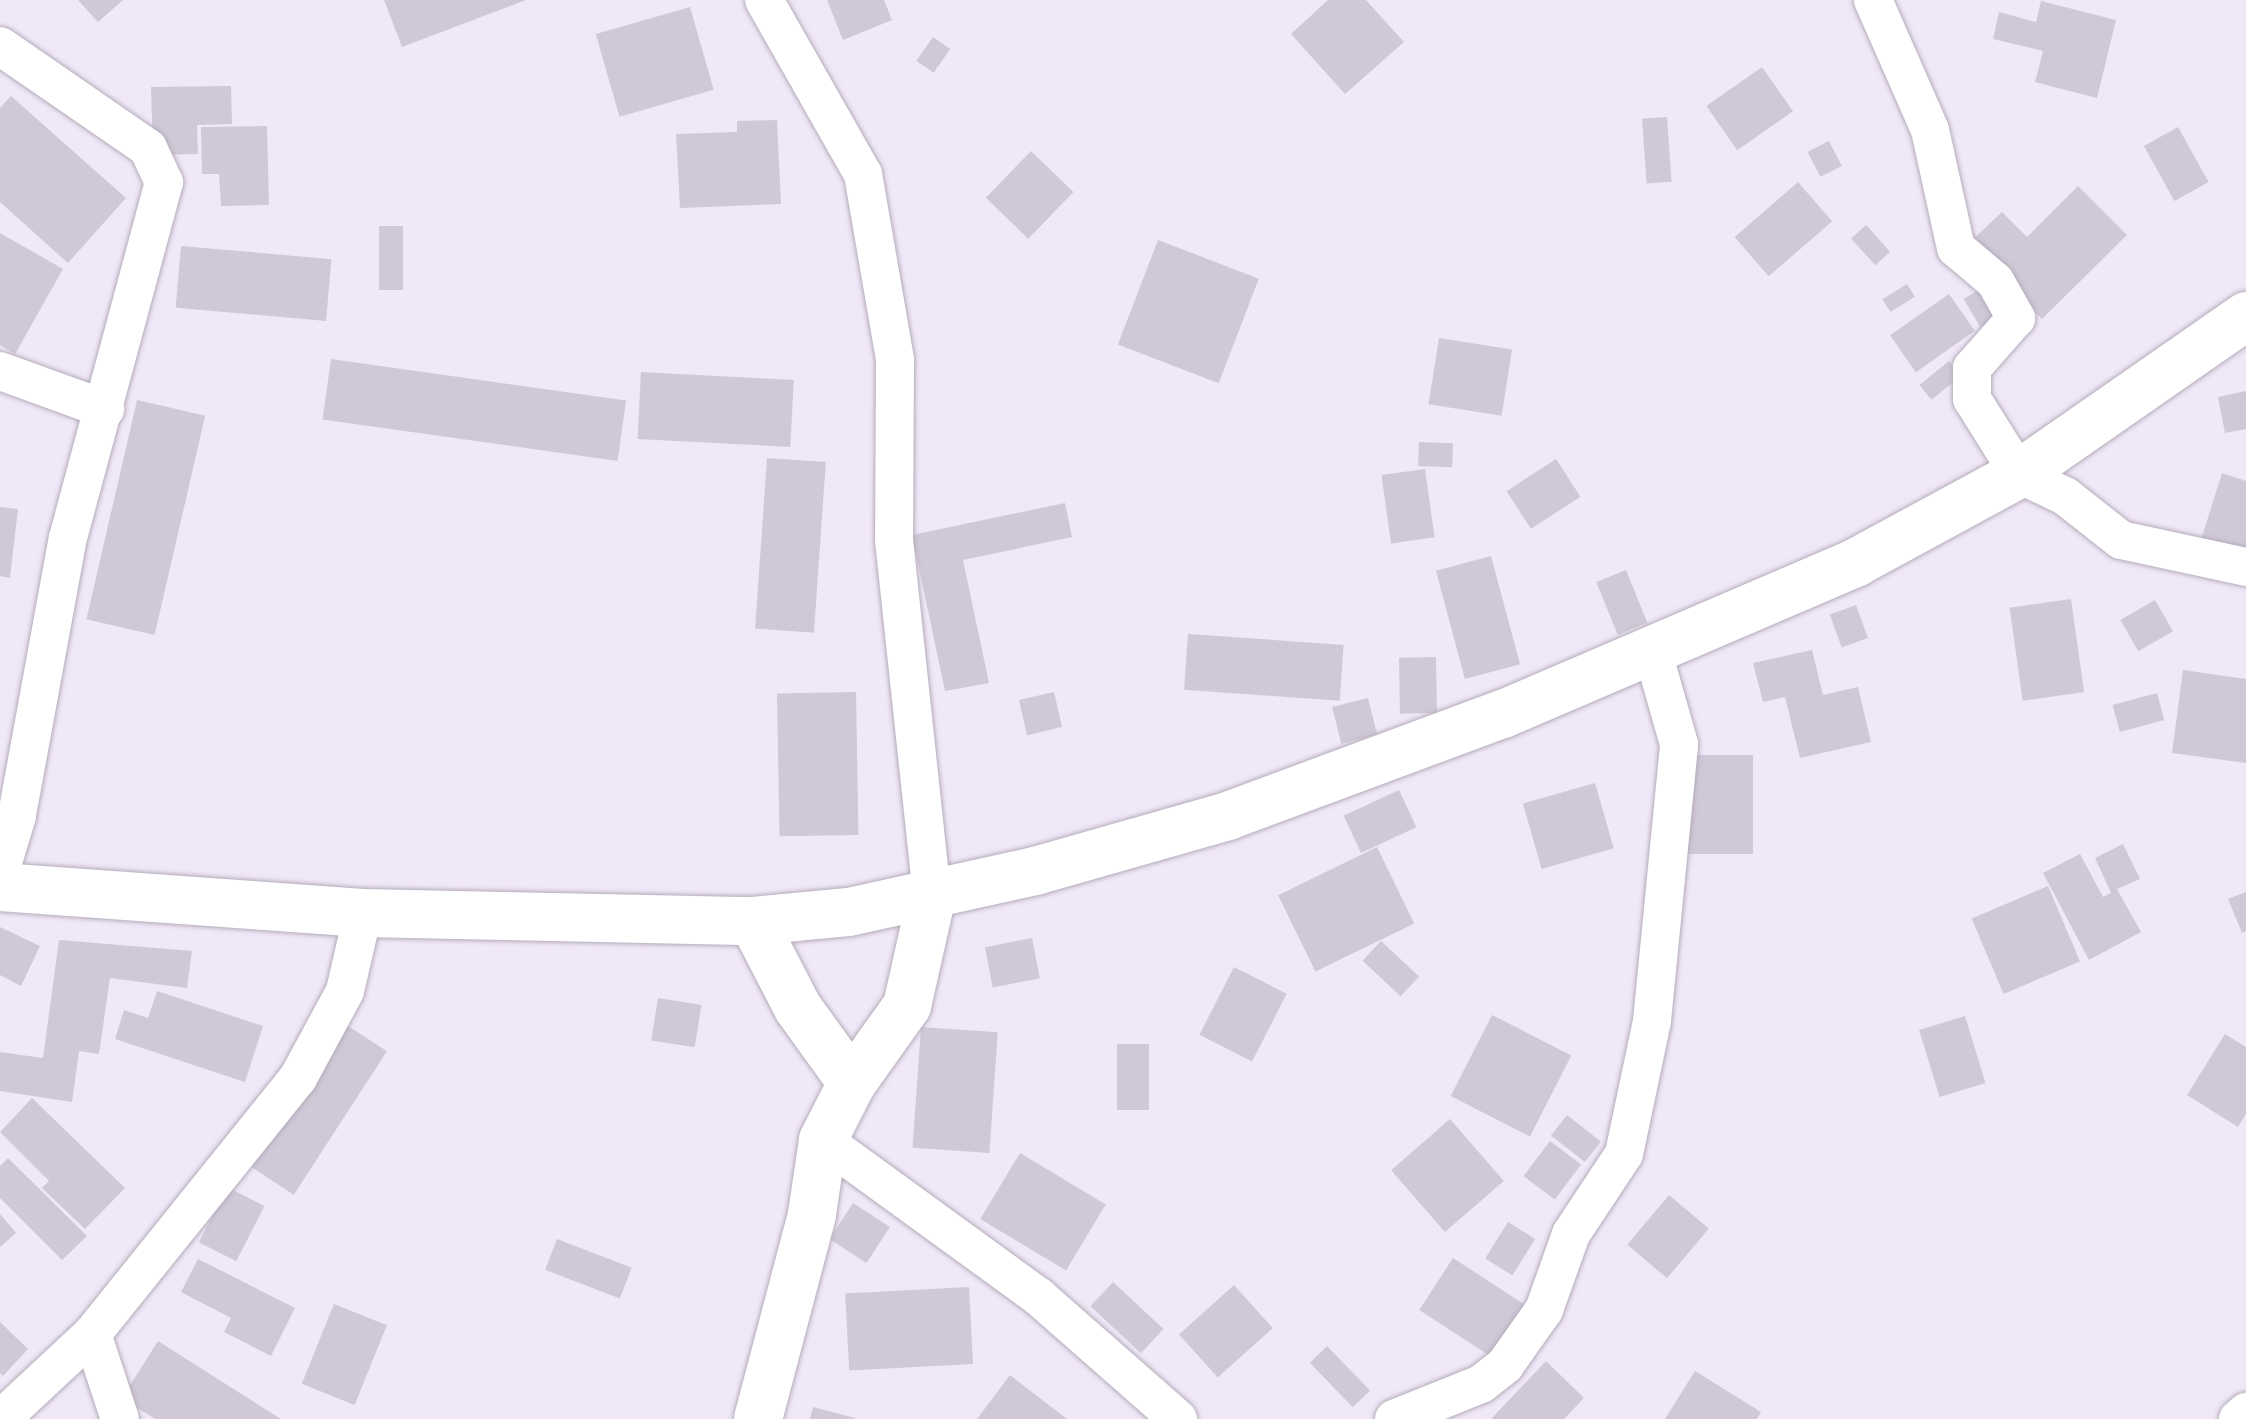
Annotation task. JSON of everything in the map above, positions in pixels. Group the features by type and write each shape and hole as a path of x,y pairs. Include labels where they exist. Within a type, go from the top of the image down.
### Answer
{"street":[{"path":"758,1419 812,1214 823,1140 852,1083 907,1006 932,895 894,540 895,360 863,174 764,0"},
{"path":"1873,0 1930,130 1956,248 1995,281 2016,318 1972,368 1972,399 2019,474 2065,496 2121,540 2246,567"},
{"path":"0,46 148,148 164,182 68,537 17,816 0,872"},
{"path":"0,888 363,913 753,921 932,895 1228,816 1653,653 1857,562 2019,474 2246,316"},
{"path":"0,371 105,409"},
{"path":"1394,1419 1481,1384 1504,1365 1544,1310 1571,1234 1624,1154 1652,1021 1679,744 1653,653"},
{"path":"1,1419 92,1334 298,1078 345,991 363,913"},
{"path":"753,921 798,1008 852,1083"},
{"path":"823,1140 1039,1297 1178,1419"},
{"path":"92,1334 120,1419"},
{"path":"2238,1419 2246,1412"}],"building":[{"path":"78,0 123,0 98,22"},
{"path":"384,0 526,0 402,47"},
{"path":"827,0 884,0 892,20 843,40"},
{"path":"1328,0 1366,0 1404,42 1345,94 1291,34"},
{"path":"2041,1 2116,20 2097,98 2035,82 2043,51 1993,39 1999,12 2036,22"},
{"path":"690,7 714,90 620,117 596,34"},
{"path":"933,37 950,49 934,73 916,61"},
{"path":"1762,67 1793,111 1737,150 1706,106"},
{"path":"231,86 232,124 197,125 198,154 153,155 151,87"},
{"path":"11,96 126,198 68,263 0,202 0,108"},
{"path":"1667,117 1672,182 1647,184 1642,119"},
{"path":"777,120 781,204 680,208 676,134 737,132 737,121"},
{"path":"267,126 269,205 221,206 219,174 202,174 201,127"},
{"path":"2178,127 2209,182 2174,201 2144,146"},
{"path":"1829,141 1842,166 1820,177 1808,152"},
{"path":"1031,151 1073,192 1028,239 986,198"},
{"path":"1798,182 1832,221 1769,276 1735,237"},
{"path":"2078,186 2127,235 2042,319 1968,244 2002,212 2027,237"},
{"path":"1866,225 1890,252 1875,265 1851,238"},
{"path":"379,226 403,226 403,290 379,290"},
{"path":"0,233 63,269 15,354 0,345"},
{"path":"1158,240 1259,279 1219,383 1118,345"},
{"path":"181,246 331,259 326,321 176,308"},
{"path":"1907,284 1915,297 1890,312 1882,299"},
{"path":"1985,286 2002,314 1981,327 1964,299"},
{"path":"1949,294 1975,331 1916,372 1890,335"},
{"path":"1439,338 1512,350 1502,416 1429,404"},
{"path":"331,359 626,400 618,461 323,419"},
{"path":"1949,361 1961,376 1931,400 1919,385"},
{"path":"641,372 794,380 790,447 637,439"},
{"path":"2246,391 2246,429 2225,433 2218,397"},
{"path":"137,400 205,416 155,635 86,619"},
{"path":"1419,442 1453,443 1452,467 1418,466"},
{"path":"767,458 826,462 814,633 755,629"},
{"path":"1556,459 1581,497 1531,529 1507,491"},
{"path":"1425,469 1435,537 1391,543 1381,475"},
{"path":"2222,473 2246,481 2246,557 2200,543"},
{"path":"1065,503 1072,537 963,560 989,683 945,691 912,535"},
{"path":"0,507 18,509 10,578 0,576"},
{"path":"1491,556 1520,664 1465,679 1436,571"},
{"path":"1626,570 1647,623 1618,635 1596,582"},
{"path":"2071,599 2084,692 2023,701 2010,608"},
{"path":"2155,600 2173,631 2138,651 2120,620"},
{"path":"1856,605 1868,638 1842,647 1830,615"},
{"path":"1188,634 1344,645 1340,701 1184,690"},
{"path":"1812,650 1823,695 1858,687 1871,742 1800,758 1785,697 1763,702 1753,663"},
{"path":"1436,657 1437,713 1400,714 1399,658"},
{"path":"2183,670 2246,679 2246,763 2172,753"},
{"path":"856,692 858,835 780,836 777,693"},
{"path":"1054,692 1062,727 1027,735 1019,700"},
{"path":"2157,693 2164,720 2120,732 2113,705"},
{"path":"1368,698 1377,735 1341,744 1332,707"},
{"path":"1685,755 1753,755 1753,854 1685,854"},
{"path":"1595,783 1614,848 1542,869 1523,804"},
{"path":"1399,790 1416,827 1361,853 1344,816"},
{"path":"2123,844 2140,879 2117,889 2141,932 2089,960 2043,873 2080,854 2103,897 2111,893 2095,858"},
{"path":"1377,847 1414,923 1315,972 1278,895"},
{"path":"2048,886 2080,961 2004,994 1972,918"},
{"path":"2246,892 2246,931 2242,933 2228,899"},
{"path":"0,927 40,946 21,986 0,975"},
{"path":"1032,938 1040,978 993,987 985,947"},
{"path":"59,940 192,951 187,988 110,978 99,1054 79,1051 72,1102 0,1091 0,1052 43,1058"},
{"path":"1381,941 1419,976 1401,996 1363,961"},
{"path":"1234,967 1287,994 1252,1062 1199,1035"},
{"path":"157,991 263,1026 245,1082 115,1039 124,1010 148,1018"},
{"path":"658,998 701,1005 695,1047 651,1040"},
{"path":"1492,1015 1571,1055 1530,1136 1451,1096"},
{"path":"1965,1016 1985,1083 1940,1097 1919,1030"},
{"path":"345,1024 387,1051 294,1195 252,1167"},
{"path":"921,1027 998,1032 989,1153 913,1148"},
{"path":"2225,1034 2246,1047 2246,1114 2238,1127 2187,1095"},
{"path":"1117,1044 1149,1044 1149,1110 1117,1110"},
{"path":"32,1098 125,1188 85,1229 42,1188 49,1181 0,1132"},
{"path":"1567,1115 1601,1141 1585,1162 1551,1135"},
{"path":"1450,1119 1504,1181 1445,1232 1391,1170"},
{"path":"1550,1141 1581,1164 1555,1200 1524,1176"},
{"path":"1020,1153 1106,1205 1066,1271 980,1219"},
{"path":"8,1158 87,1236 62,1260 0,1198 0,1166"},
{"path":"227,1187 264,1206 236,1261 199,1242"},
{"path":"1669,1195 1709,1228 1667,1278 1627,1245"},
{"path":"853,1203 890,1227 866,1263 830,1239"},
{"path":"0,1214 16,1233 0,1247"},
{"path":"1508,1222 1535,1239 1512,1275 1485,1258"},
{"path":"557,1239 632,1268 620,1298 545,1270"},
{"path":"1453,1258 1528,1307 1495,1359 1419,1310"},
{"path":"198,1259 295,1308 271,1356 224,1332 231,1318 181,1292"},
{"path":"1113,1282 1163,1329 1141,1353 1090,1306"},
{"path":"1234,1285 1273,1328 1218,1378 1179,1335"},
{"path":"969,1287 973,1364 849,1370 845,1293"},
{"path":"334,1304 387,1325 355,1405 302,1384"},
{"path":"0,1322 28,1349 3,1376 0,1373"},
{"path":"158,1341 281,1419 155,1419 122,1398"},
{"path":"1327,1346 1370,1391 1353,1407 1310,1363"},
{"path":"1546,1361 1584,1398 1564,1419 1491,1419"},
{"path":"1695,1371 1761,1412 1757,1419 1665,1419"},
{"path":"1010,1375 1067,1419 977,1419"},
{"path":"813,1407 855,1418 855,1419 810,1419"}]}
